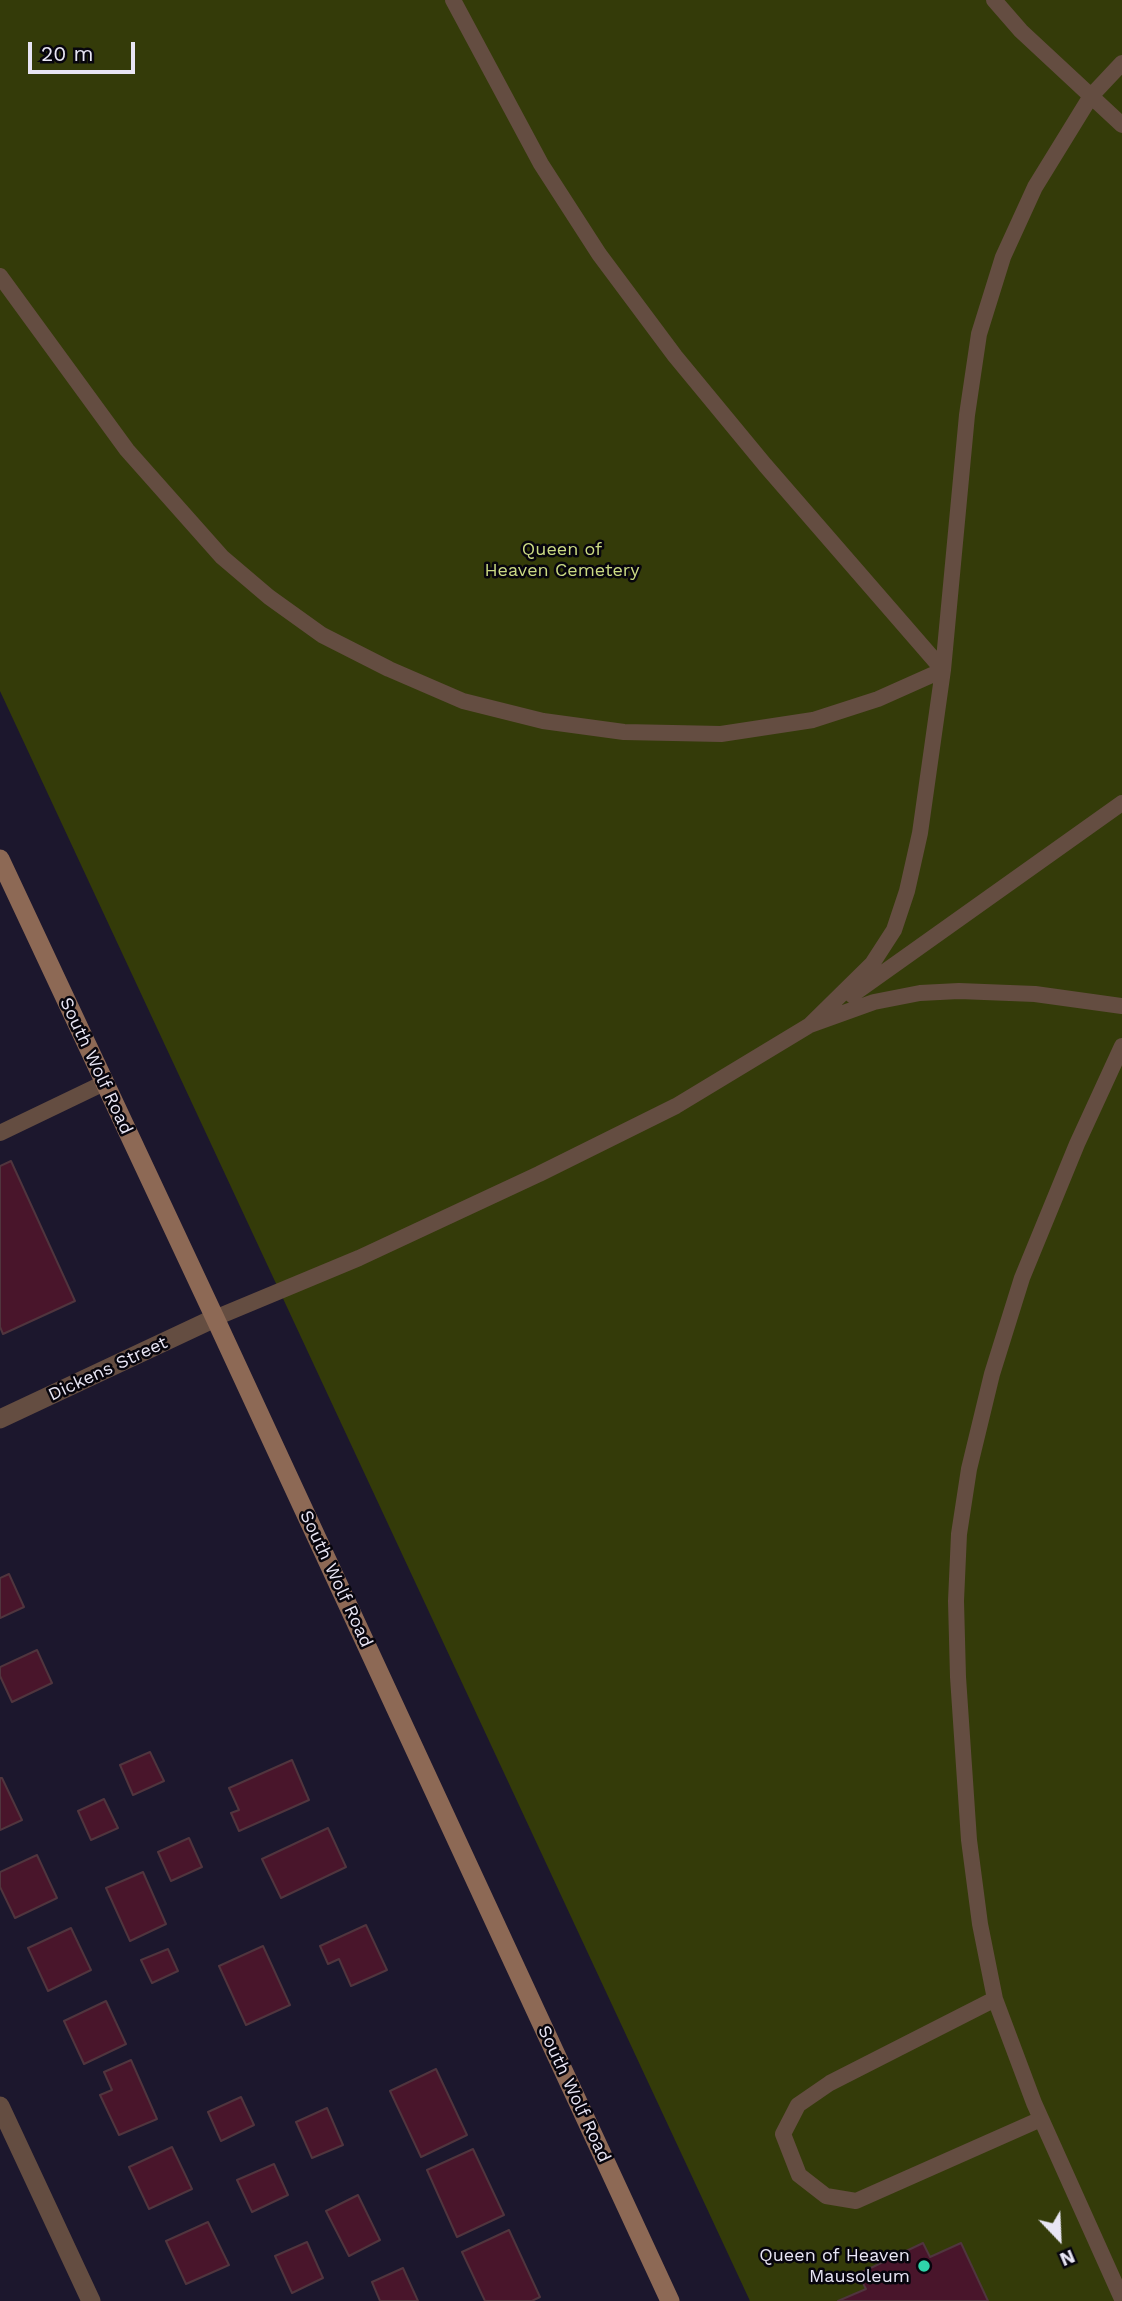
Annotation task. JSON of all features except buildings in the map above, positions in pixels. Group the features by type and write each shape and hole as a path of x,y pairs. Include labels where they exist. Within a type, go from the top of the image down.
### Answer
{"main road":[{"name":"South Wolf Road","path":"0,859 670,2301"}],"street":[{"name":"Dickens Street","path":"0,1419 215,1318"},
{"path":"0,2106 91,2301"}],"lane":[{"path":"453,0 541,164 599,254 691,376 943,670"},
{"path":"994,0 1021,31 1122,125"},
{"path":"810,1024 872,964 894,930 907,891 920,833 943,670 967,415 979,334 1003,257 1035,187 1091,96 1122,63"},
{"path":"0,275 127,450 222,557 269,597 322,635 389,669 463,701 544,721 624,732 721,734 813,720 878,699 943,670"},
{"path":"215,1318 359,1258 676,1106 810,1024 1122,803"},
{"path":"810,1024 874,1002 933,992 1035,995 1122,1006"},
{"path":"1122,1046 1077,1144 1022,1278 992,1374 970,1469 960,1534 956,1601 958,1677 967,1804 980,1924 995,1999 1041,2119 1122,2299"},
{"path":"0,1133 104,1083"},
{"path":"995,1999 830,2083 798,2105 783,2134 791,2155 799,2175 826,2196 856,2201 1041,2119"}],"green space":[{"name":"Queen of Heaven Cemetery","path":"0,0 1122,0 1122,2301 750,2301 0,691"}],"place":[{"name":"Queen of Heaven Mausoleum","path":"924,2266"}]}
